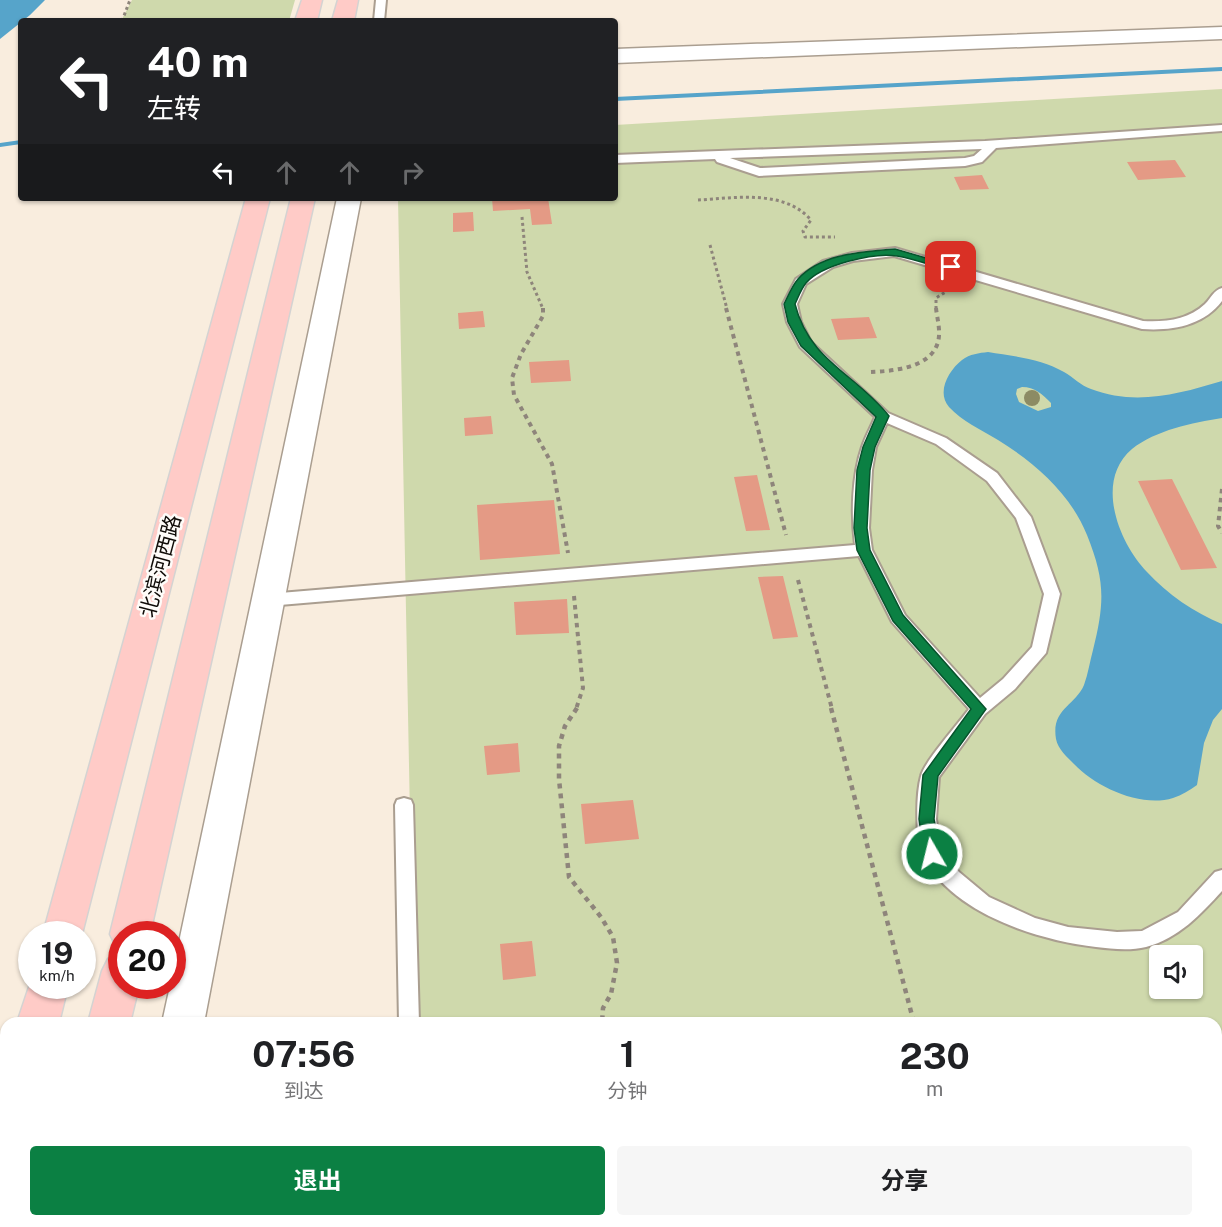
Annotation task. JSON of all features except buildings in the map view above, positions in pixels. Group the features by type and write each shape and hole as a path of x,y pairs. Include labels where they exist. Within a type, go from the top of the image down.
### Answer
{"main road":[{"path":"307,18 312,0"},
{"path":"344,18 348,0"},
{"name":"北滨河西路","path":"65,921 257,201"},
{"path":"133,921 302,201"},
{"path":"40,1017 44,999"},
{"path":"110,1017 115,999"}],"street":[{"path":"618,56 1222,33"},
{"path":"184,1017 348,201"}],"lane":[{"path":"379,18 381,0"},
{"path":"618,159 993,144 1222,128"},
{"path":"709,155 759,172 965,162 978,159 993,144"},
{"path":"1222,292 1212,307 1186,323 1164,327 1126,321 895,252 852,257 828,264 801,282 790,304 794,322 806,344 883,416 941,441 992,477 1023,517 1039,554 1052,594 1040,649 1009,684 979,709 930,775 927,819 932,854 952,878 982,903 1032,926 1068,935 1117,941 1145,939 1185,918 1222,878"},
{"path":"883,416 869,447 864,470 861,528 864,550 898,618 979,709"},
{"path":"268,600 864,550"},
{"path":"405,805 409,1017"}],"path":[{"path":"123,18 130,0"},
{"path":"698,200 756,198 794,204 806,211 812,220 803,231 805,237 813,239 835,237"},
{"path":"522,217 527,272 543,305 543,316 521,354 512,378 514,394 552,464 572,574 583,663 583,688 579,705 565,726 559,746 559,779 569,877 601,917 613,937 617,963 602,1017"},
{"path":"710,245 912,1017"},
{"path":"837,374 896,370 916,366 936,346 938,331 934,309 936,298 951,289 988,279"},
{"path":"1222,489 1218,526 1222,533"}],"green space":[{"path":"132,0 295,0 290,18 123,18"},
{"path":"1222,89 1222,1017 414,1017 398,201 618,201 618,125"}],"water":[{"path":"0,0 45,0 26,18 18,18 18,25 0,39"},
{"path":"988,352 1037,361 1064,372 1087,388 1124,397 1173,394 1222,381 1222,418 1163,432 1142,442 1132,449 1121,462 1114,478 1115,512 1120,529 1137,560 1163,588 1182,602 1222,624 1222,709 1213,720 1204,743 1197,785 1173,798 1147,800 1133,798 1107,788 1083,772 1066,756 1057,743 1055,729 1060,714 1080,692 1087,676 1100,618 1100,579 1093,551 1080,520 1050,480 998,440 960,417 945,401 944,388 957,364 975,354","holes":["1027,387 1041,394 1051,403 1051,407 1038,411 1019,402 1017,389"]}],"waterway":[{"path":"618,99 1222,69"},
{"path":"0,145 18,142"}],"route":[{"path":"932,854 927,819 930,775 979,709 898,618 864,550 861,528 864,470 869,447 883,416 806,344 794,322 790,304 801,282 813,272 828,264 852,257 895,252 951,267"}]}
